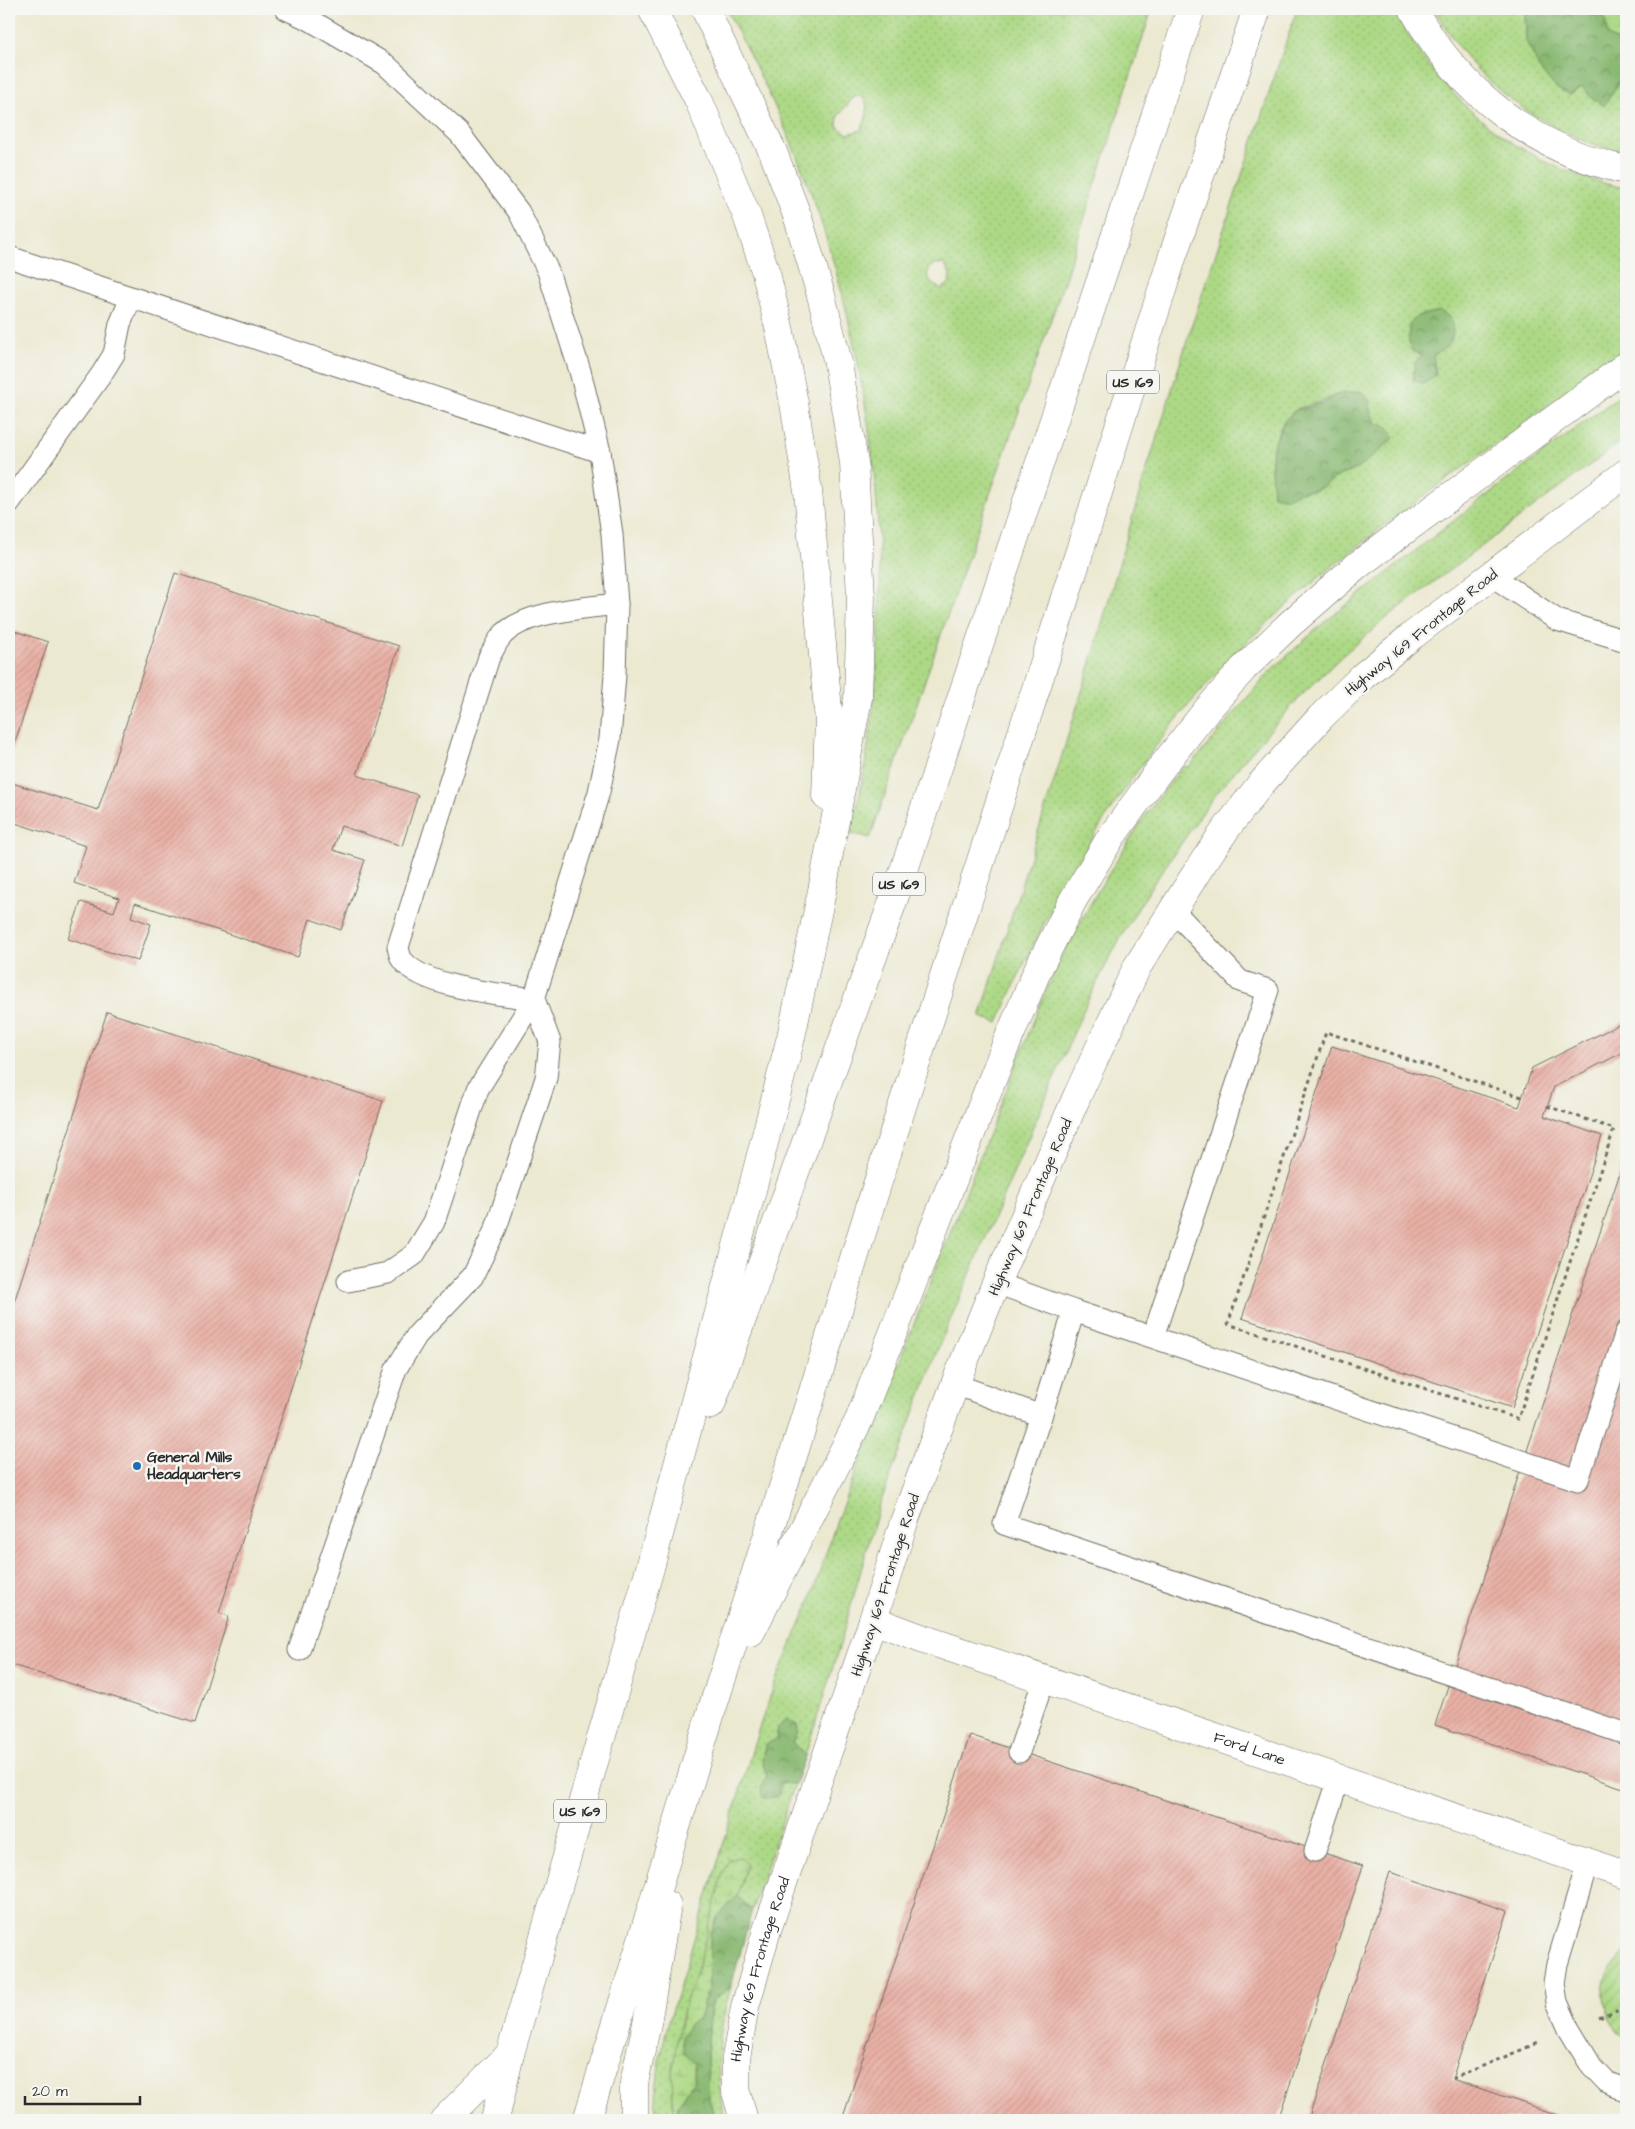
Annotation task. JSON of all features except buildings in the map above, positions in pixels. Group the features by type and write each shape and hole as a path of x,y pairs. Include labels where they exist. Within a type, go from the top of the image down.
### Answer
{"main road":[{"path":"652,9 699,101 747,216 766,273 794,403 808,491 829,721 822,891"},
{"path":"650,1568 752,1190 790,1037 822,891 858,698 861,597 854,463 838,363 821,295 798,218 773,152 704,9"},
{"name":"US 169","path":"495,2120 510,2054 650,1568 749,1302 901,879 1191,9"},
{"name":"US 169","path":"587,2120 603,2061 712,1706 794,1453 868,1213 1173,255 1257,9"},
{"path":"1413,9 1446,58 1477,92 1506,117 1547,143 1580,157 1626,170"},
{"path":"712,1706 859,1420 1005,1047 1038,969 1073,900 1111,837 1161,768 1207,710 1244,668 1290,624 1358,566 1626,366"},
{"name":"Highway 169 Frontage Road","path":"744,2120 736,2092 736,2058 746,2007 766,1930 873,1620 904,1522 955,1384 996,1284 1111,1019 1137,967 1226,829 1260,786 1320,718 1363,676 1491,575 1626,473"},
{"name":"Ford Lane","path":"873,1620 924,1639 1626,1875"},
{"path":"634,2120 634,2083 647,2023 683,1804"},
{"path":"444,2120 510,2054"}],"lane":[{"path":"286,9 310,20 385,64 459,133 519,212 548,271 580,370 600,452 612,534 617,604 615,675 610,739 599,792 534,999 478,1089 434,1222 414,1255 388,1273 348,1281"},
{"path":"9,257 600,452"},
{"path":"9,503 114,354 120,324 131,298"},
{"path":"1491,575 1557,620 1626,641"},
{"path":"534,999 450,985 420,974 402,961 398,947 489,657 501,636 524,621 558,612 617,604"},
{"path":"1153,1337 1268,990 1240,981 1173,910"},
{"path":"300,1650 396,1369 417,1335 473,1276 496,1228 546,1078 550,1042 534,999"},
{"path":"996,1284 1578,1480 1626,1332"},
{"path":"1074,1310 1041,1416 1004,1524 1626,1734"},
{"path":"955,1384 1041,1416"},
{"path":"1019,1752 1044,1679"},
{"path":"1316,1851 1339,1778"},
{"path":"1588,1862 1557,1964 1554,1983 1557,2002 1569,2029 1592,2067 1606,2082 1626,2090"}],"path":[{"path":"1522,1097 1326,1032 1228,1324 1518,1420 1614,1129 1548,1106"}],"green space":[{"path":"726,9 1152,9 1062,288 870,838 851,833 866,758 876,682 880,605 878,529 872,452 860,376 844,302 823,228 803,172 767,89","holes":["855,96 863,97 867,113 861,130 848,134 837,126 838,116","944,264 950,274 949,284 941,289 931,283 927,274 932,265"]},
{"path":"1297,9 1394,9 1413,42 1435,73 1461,101 1489,126 1520,147 1553,165 1589,179 1626,188 1626,347 1335,564 1278,613 1210,680 1173,724 1138,771 1074,868 1021,971 998,1023 980,1017 1088,672 1138,498 1190,331","holes":["1336,395 1370,401 1370,411 1376,423 1388,427 1359,468 1338,476 1317,490 1303,491 1271,470 1280,429 1289,415 1296,410"]},
{"path":"1434,9 1525,9 1526,41 1582,87 1592,98 1619,82 1626,82 1626,153 1584,141 1563,132 1504,95 1473,65 1452,38"},
{"path":"1525,9 1599,9 1604,15 1608,36 1626,45 1626,82 1619,82 1604,106 1592,98 1582,87 1570,95 1557,89 1541,71 1526,41"},
{"path":"1599,9 1626,9 1626,45 1608,36 1604,15"},
{"path":"1440,311 1451,318 1452,337 1444,349 1433,356 1436,375 1424,384 1413,380 1415,362 1422,356 1412,351 1409,342 1409,325 1417,316"},
{"path":"1361,391 1370,401 1370,411 1376,423 1388,427 1394,438 1359,468 1338,476 1317,490 1303,491 1286,498 1273,495 1271,470 1273,447 1283,424 1296,410 1325,402 1336,395"},
{"path":"1626,391 1626,438 1394,612 1343,655 1296,701 1212,799 1149,890 1117,944 1087,1002 939,1346 879,1507 839,1648 805,1756 799,1748 791,1743 798,1731 778,1728 776,1739 762,1760 767,1777 780,1783 795,1784 752,1910 737,1896 747,1864 730,1859 697,1972 686,2001 672,2075 674,2120 656,2120 658,2072 668,2024 759,1728 776,1680 810,1601 838,1517 1041,1002 1062,955 1099,889 1146,814 1183,766 1189,767 1268,673 1321,625 1479,501"},
{"path":"786,1719 797,1725 798,1731 792,1743 805,1756 795,1784 780,1783 779,1795 772,1799 763,1798 761,1792 767,1777 762,1760 765,1745 776,1739 778,1728"},
{"path":"740,1857 747,1864 737,1896 718,1916 710,1934 709,1984 699,2018 689,2024 682,2038 684,2054 694,2063 694,2080 678,2105 676,2120 674,2120 672,2075 677,2039 686,2001 697,1972 722,1875 729,1859"},
{"path":"737,1896 752,1910 731,1987 711,2001 707,2057 709,2099 715,2120 676,2120 678,2105 694,2080 694,2063 684,2054 682,2038 689,2024 699,2018 709,1984 710,1935 718,1916"},
{"path":"1626,1952 1626,2038 1616,2029 1610,2019 1605,2007 1604,1995 1609,1971"},
{"path":"731,1987 720,2038 719,2053 719,2084 724,2120 715,2120 709,2099 707,2057 711,2001"}],"place":[{"name":"General Mills Headquarters","path":"137,1466"}]}
